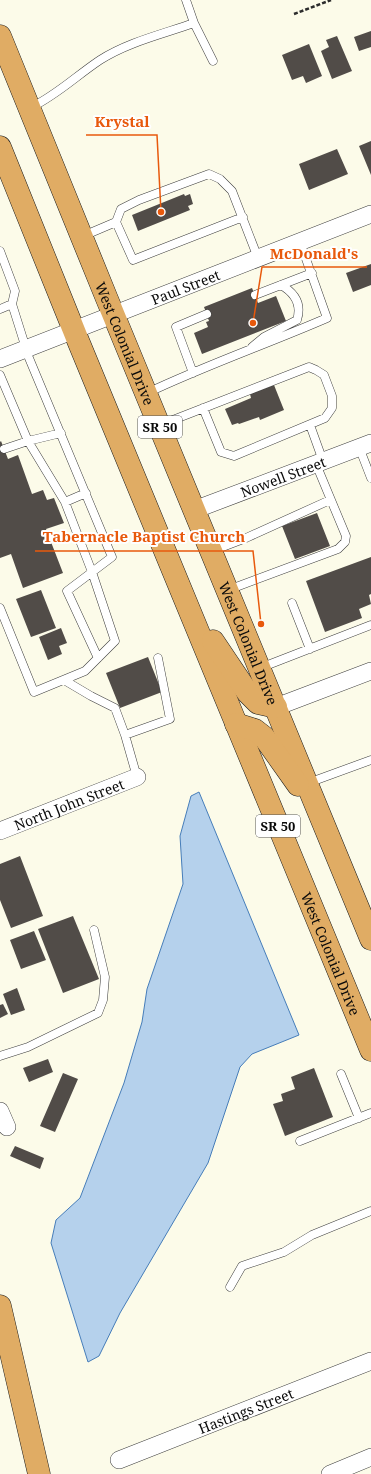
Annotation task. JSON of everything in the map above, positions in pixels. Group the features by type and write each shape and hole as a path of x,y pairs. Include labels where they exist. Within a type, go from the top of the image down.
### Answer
{"highway":[{"name":"West Colonial Drive","path":"0,36 81,237 371,938"},
{"name":"West Colonial Drive","path":"2,158 371,1050"},
{"path":"186,602 248,693 258,703 276,707"},
{"path":"236,724 255,730 264,737 321,818"},
{"path":"0,1306 39,1474"}],"street":[{"name":"Paul Street","path":"0,359 371,214"},
{"name":"Nowell Street","path":"194,510 365,445"},
{"path":"276,707 371,671"},
{"name":"North John Street","path":"0,831 137,777"},
{"path":"0,1111 7,1127"},
{"name":"Hastings Street","path":"119,1460 371,1361"},
{"path":"330,1474 371,1458"}],"lane":[{"path":"186,0 194,23 213,61"},
{"path":"30,109 47,100 101,59 122,48 194,23"},
{"path":"243,217 133,260 116,222 121,209 139,200 209,174 220,179 232,191 243,217 258,258"},
{"path":"81,237 116,222"},
{"path":"146,393 193,372 245,353 327,318 300,242"},
{"path":"0,251 15,291 12,304 26,348 112,557 67,591 98,658"},
{"path":"255,295 312,273"},
{"path":"245,353 264,337 296,320 299,312 296,299 291,291 281,285"},
{"path":"0,309 12,304"},
{"path":"193,372 176,327 207,314"},
{"path":"159,425 309,367 324,375 332,396 332,408 326,418 234,456 221,452 203,408"},
{"path":"0,375 28,441 65,502 92,572 115,641 85,671 34,692 0,608"},
{"path":"227,590 338,549 345,542 346,536 330,500 310,425"},
{"path":"4,449 28,441 61,433"},
{"path":"365,445 371,478"},
{"path":"65,502 86,493"},
{"path":"211,551 246,538 330,500"},
{"path":"292,603 310,649"},
{"path":"260,668 371,625"},
{"path":"125,735 170,719 158,658"},
{"path":"64,680 115,708 125,735 137,777"},
{"path":"307,784 371,760"},
{"path":"0,1056 28,1047 98,1013 103,1000 105,977 94,930"},
{"path":"341,1074 359,1118"},
{"path":"300,1141 371,1112"},
{"path":"230,1287 242,1266 284,1252 312,1235 371,1212"}],"path":[{"path":"294,14 331,0"}],"water":[{"path":"199,792 299,1035 252,1054 240,1067 208,1163 120,1313 99,1356 88,1362 51,1243 56,1220 80,1198 124,1083 142,1022 147,989 183,884 180,836 191,796"}],"building":[{"path":"371,31 371,47 359,51 354,37"},
{"path":"337,36 352,71 332,79 321,51 329,47 326,40"},
{"path":"309,44 322,76 306,83 303,76 292,80 282,55"},
{"path":"371,141 371,175 359,146"},
{"path":"337,149 348,174 309,190 299,164"},
{"path":"184,194 185,196 190,194 193,204 188,206 190,210 138,231 132,215"},
{"path":"371,264 371,285 353,292 346,273"},
{"path":"252,288 258,303 276,296 286,321 202,354 194,333 208,327 206,322 209,321 204,307"},
{"path":"274,385 284,410 260,420 259,417 232,425 225,409 251,398 250,394"},
{"path":"1,441 8,459 18,455 32,494 43,490 47,500 54,498 64,523 46,529 63,573 23,588 11,554 0,558"},
{"path":"317,513 330,546 295,559 282,526"},
{"path":"371,557 371,594 369,595 371,604 359,609 362,618 325,632 306,581"},
{"path":"41,590 56,628 31,637 16,599"},
{"path":"61,628 67,643 59,646 62,654 48,660 39,637"},
{"path":"148,657 162,692 120,708 106,673"},
{"path":"20,856 43,916 11,928 0,900 0,864"},
{"path":"73,916 99,979 63,993 38,929"},
{"path":"34,931 46,960 21,969 10,940"},
{"path":"17,988 25,1010 11,1015 3,994"},
{"path":"3,1004 8,1014 0,1018 0,1005"},
{"path":"48,1059 53,1072 29,1082 23,1068"},
{"path":"314,1068 333,1117 285,1136 273,1104 283,1101 281,1094 295,1089 291,1077"},
{"path":"63,1073 78,1079 55,1132 40,1126"},
{"path":"15,1146 44,1158 40,1169 10,1156"}],"place":[{"name":"Krystal","path":"161,212"},
{"name":"McDonald's","path":"253,323"},
{"name":"Tabernacle Baptist Church","path":"261,624"}]}
